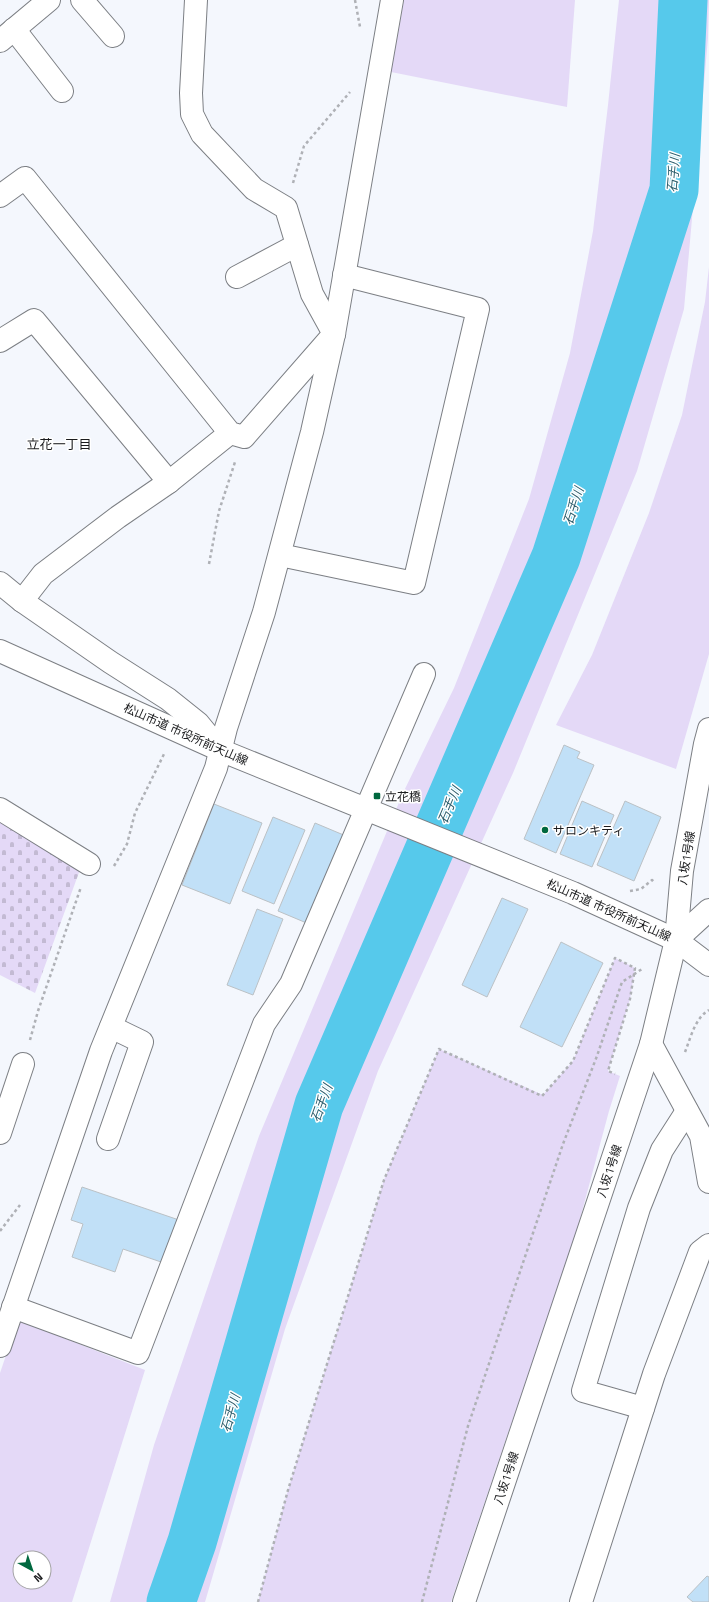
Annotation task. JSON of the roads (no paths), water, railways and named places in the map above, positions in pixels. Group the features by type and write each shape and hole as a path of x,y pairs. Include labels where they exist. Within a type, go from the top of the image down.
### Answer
{"street":[{"path":"50,0 7,35 62,91"},
{"path":"82,0 113,36"},
{"path":"196,0 191,92 192,114 202,134 254,189 286,208 312,294 334,334"},
{"path":"0,1346 101,1051 216,768 226,728 264,612 312,432 334,334 392,0"},
{"path":"0,196 25,178 237,435"},
{"path":"237,277 297,245"},
{"path":"280,555 414,583 478,309 344,275"},
{"path":"0,341 34,320 169,482"},
{"path":"22,602 43,574 118,517 237,435 334,334"},
{"path":"0,584 22,602 110,662 168,699 198,723 220,750"},
{"name":"松山市道 市役所前天山線","path":"0,651 220,750 573,893 676,940 709,965"},
{"path":"13,1307 138,1353 264,1024 291,984 370,811 424,674"},
{"name":"八坂1号線","path":"464,1602 651,1044 676,940 682,871 705,744 709,730"},
{"path":"0,809 89,864"},
{"path":"676,940 709,910"},
{"path":"108,1139 142,1042 111,1027"},
{"path":"651,1044 701,1136 709,1182"},
{"path":"0,1133 23,1064"},
{"path":"643,1408 583,1391 639,1208 662,1150 687,1111"},
{"path":"581,1602 654,1374 700,1252 709,1245"}],"waterway":[{"name":"石手川","path":"171,1602 192,1542 319,1105 556,557 674,190 683,0"}],"place":[{"name":"立花橋","path":"377,796"},
{"name":"サロンキティ","path":"545,830"}],"district":[{"name":"立花一丁目","path":"59,444"}]}
